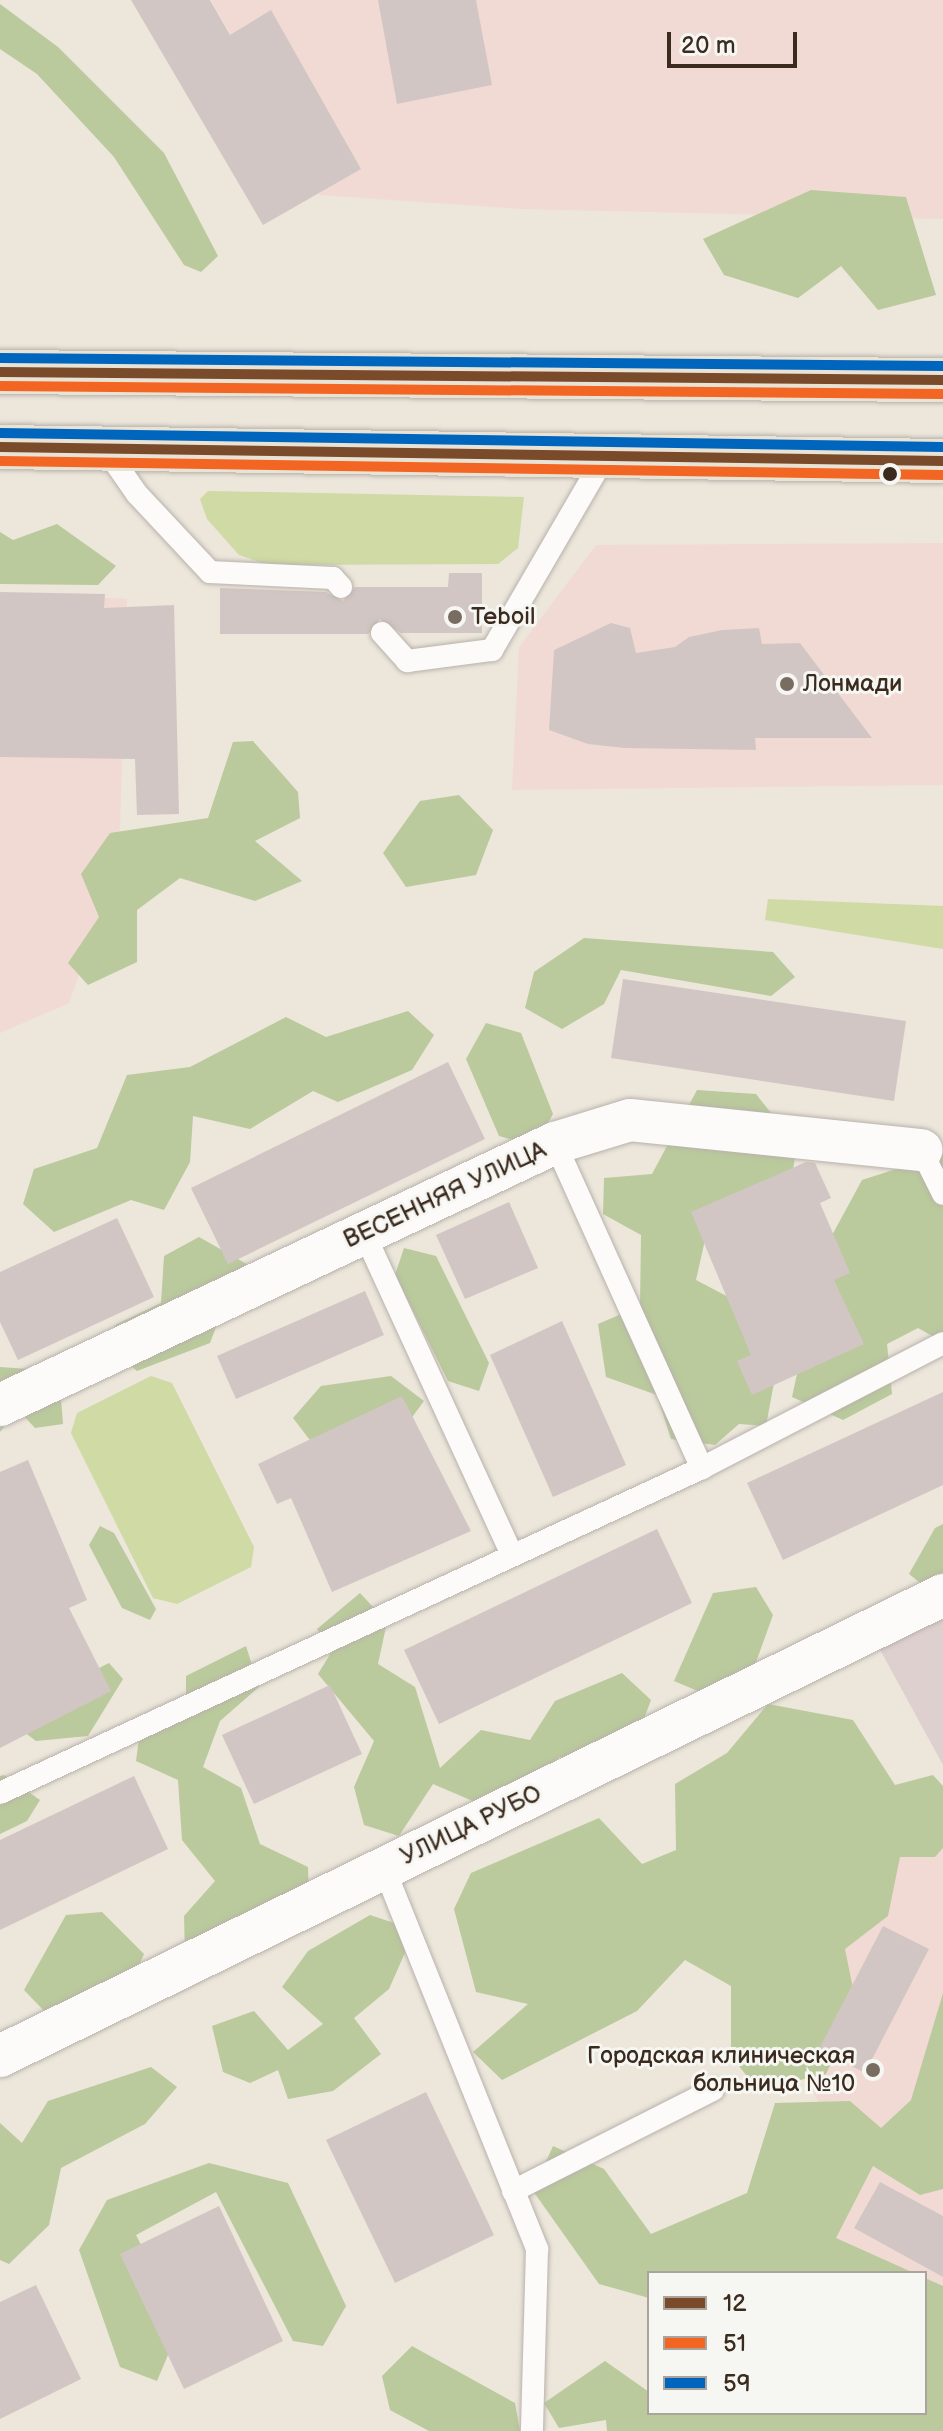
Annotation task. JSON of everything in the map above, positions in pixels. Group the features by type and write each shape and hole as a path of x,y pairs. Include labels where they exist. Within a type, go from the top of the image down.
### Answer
{"main road":[{"path":"0,372 943,380"},
{"path":"0,447 943,461"}],"street":[{"name":"ВЕСЕННЯЯ УЛИЦА","path":"0,1405 555,1143 630,1120 921,1150"},
{"name":"УЛИЦА РУБО","path":"0,2056 943,1595"}],"lane":[{"path":"104,447 137,494 210,572 333,578 341,587"},
{"path":"382,633 407,661 492,650 605,456"},
{"path":"555,1143 702,1468"},
{"path":"921,1150 943,1194"},
{"path":"364,1233 512,1555"},
{"path":"0,1793 702,1468 943,1343"},
{"path":"384,1868 537,2249 532,2431"},
{"path":"513,2191 713,2090"}],"shaded area":[{"path":"211,0 943,0 943,219 521,209 320,195"},
{"path":"943,543 943,785 512,790 519,647 596,545"},
{"path":"0,592 127,599 119,859 69,1003 0,1033"},
{"path":"943,1615 943,1765 878,1646"},
{"name":"Городская клиническая больница №10","path":"943,1795 943,2431 716,2431 927,2415 927,2271 795,2271 847,2165 760,1975"}],"green space":[{"path":"0,4 58,47 164,153 218,256 201,272 184,265 114,157 37,74 0,49"},
{"path":"811,190 906,197 936,295 878,310 841,266 798,298 724,275 703,239"},
{"path":"208,491 524,497 518,548 498,564 268,565 239,555 207,519 200,499"},
{"path":"57,524 116,566 98,585 0,584 0,532 13,540"},
{"path":"253,741 298,792 300,818 255,841 302,881 255,901 180,878 137,910 137,962 88,985 68,963 99,917 81,874 110,833 208,818 233,742"},
{"path":"459,795 493,830 476,875 406,887 383,853 420,801"},
{"path":"768,899 943,906 943,949 765,920"},
{"path":"584,938 773,952 795,977 771,996 621,970 604,1004 562,1029 525,1008 534,972"},
{"path":"408,1011 434,1035 412,1070 338,1102 313,1091 250,1129 193,1116 190,1162 164,1210 131,1200 54,1232 23,1204 34,1169 97,1148 127,1075 190,1067 286,1017 326,1037"},
{"path":"486,1023 521,1033 553,1114 535,1146 499,1136 466,1059"},
{"path":"697,1090 756,1094 797,1146 788,1198 707,1231 696,1280 736,1301 776,1372 766,1426 739,1424 715,1445 671,1439 657,1395 606,1377 598,1324 640,1306 641,1235 603,1214 604,1178 652,1174"},
{"path":"943,1154 943,1342 918,1328 887,1344 892,1394 843,1420 792,1397 824,1250 862,1180"},
{"path":"199,1237 252,1267 222,1311 210,1343 137,1371 109,1348 115,1325 161,1303 164,1256"},
{"path":"404,1248 436,1256 489,1363 479,1391 448,1381 395,1275"},
{"path":"0,1367 43,1370 61,1399 63,1424 35,1428 18,1410 0,1432"},
{"path":"151,1376 172,1383 254,1547 251,1567 177,1604 153,1598 71,1433 77,1413"},
{"path":"391,1376 424,1401 396,1439 316,1448 293,1418 321,1386"},
{"path":"943,1524 943,1601 909,1574 935,1528"},
{"path":"100,1526 114,1533 156,1609 150,1620 122,1608 89,1545"},
{"path":"756,1587 773,1615 751,1676 712,1697 674,1681 713,1593"},
{"path":"360,1593 387,1622 378,1664 415,1687 440,1768 481,1730 530,1740 555,1701 622,1673 651,1700 638,1735 592,1763 559,1757 532,1787 489,1808 433,1784 399,1836 364,1825 354,1787 374,1741 318,1674 332,1651 317,1629"},
{"path":"246,1646 259,1687 220,1721 203,1767 241,1788 260,1844 308,1867 309,1901 185,1953 184,1916 215,1881 182,1840 178,1780 136,1761 142,1715 186,1711 186,1676"},
{"path":"109,1663 123,1679 88,1736 36,1741 3,1716"},
{"path":"768,1704 853,1720 895,1785 933,1775 943,1786 943,1848 935,1857 900,1857 888,1916 845,1949 857,2008 826,2074 758,2090 731,2056 731,1986 685,1960 637,2011 502,2080 473,2052 528,2004 476,1992 454,1909 471,1873 599,1818 642,1864 676,1850 675,1784 727,1753"},
{"path":"4,1775 40,1800 27,1821 0,1834 0,1776"},
{"path":"102,1912 144,1954 132,1981 50,2017 24,1990 66,1915"},
{"path":"370,1915 415,1930 389,1989 354,2018 381,2054 333,2091 288,2099 278,2070 250,2083 223,2072 212,2026 254,2011 288,2050 323,2024 282,1987 308,1951"},
{"path":"943,1993 943,2189 920,2195 873,2166 836,2238 910,2271 647,2271 647,2297 599,2284 533,2191 553,2146 604,2169 651,2234 747,2193 775,2103 850,2101 881,2128 911,2100"},
{"path":"151,2067 177,2087 145,2124 61,2168 49,2225 9,2264 0,2260 0,2123 22,2143 48,2101"},
{"path":"209,2163 288,2183 346,2306 323,2346 293,2341 216,2192 136,2235 181,2324 157,2381 120,2367 79,2250 107,2200"},
{"path":"927,2279 943,2286 943,2431 607,2431 606,2420 559,2428 544,2403 605,2361 647,2391 647,2415 927,2415"},
{"path":"412,2346 515,2403 520,2431 429,2431 390,2410 382,2376"}],"building":[{"path":"131,0 210,0 230,35 271,10 361,169 263,225"},
{"path":"378,0 476,0 492,85 397,104"},
{"path":"449,573 482,573 482,633 401,633 380,619 368,634 220,634 220,588 326,592 343,601 355,587 448,587"},
{"path":"0,592 105,594 104,608 174,605 179,814 137,815 135,759 0,757"},
{"path":"611,623 630,628 636,653 675,647 689,637 722,630 759,628 762,644 800,643 872,738 755,738 756,750 624,748 588,744 549,730 554,650"},
{"path":"623,979 906,1021 894,1101 611,1058"},
{"path":"448,1062 485,1139 228,1264 191,1188"},
{"path":"806,1162 815,1163 831,1198 820,1203 850,1273 834,1280 864,1344 752,1395 737,1361 751,1355 691,1212"},
{"path":"509,1202 538,1268 465,1299 436,1235"},
{"path":"117,1218 154,1297 18,1360 0,1322 0,1272"},
{"path":"365,1291 384,1335 236,1399 217,1356"},
{"path":"562,1321 626,1465 553,1497 490,1355"},
{"path":"943,1392 943,1485 783,1560 747,1483"},
{"path":"402,1396 471,1531 332,1592 291,1498 277,1504 258,1464"},
{"path":"28,1460 87,1600 69,1608 111,1691 0,1748 0,1472"},
{"path":"657,1529 692,1603 439,1724 404,1650"},
{"path":"330,1685 362,1754 254,1804 222,1735"},
{"path":"134,1776 168,1849 0,1930 0,1840"},
{"path":"883,1926 929,1949 865,2073 819,2049"},
{"path":"426,2092 494,2235 395,2283 326,2140"},
{"path":"880,2182 943,2216 943,2277 854,2228"},
{"path":"219,2206 283,2341 184,2389 120,2254"},
{"path":"36,2285 81,2379 0,2419 0,2302"}],"transit line":[{"name":"59","path":"0,358 943,366"},
{"name":"12","path":"0,372 943,380"},
{"name":"51","path":"0,386 943,394"},
{"name":"59","path":"0,433 943,447"},
{"name":"12","path":"0,447 943,461"},
{"name":"51","path":"0,461 943,475"}],"place":[{"name":"Teboil","path":"455,617"},
{"name":"Лонмади","path":"787,684"},
{"name":"Городская клиническая больница №10","path":"873,2070"}]}
